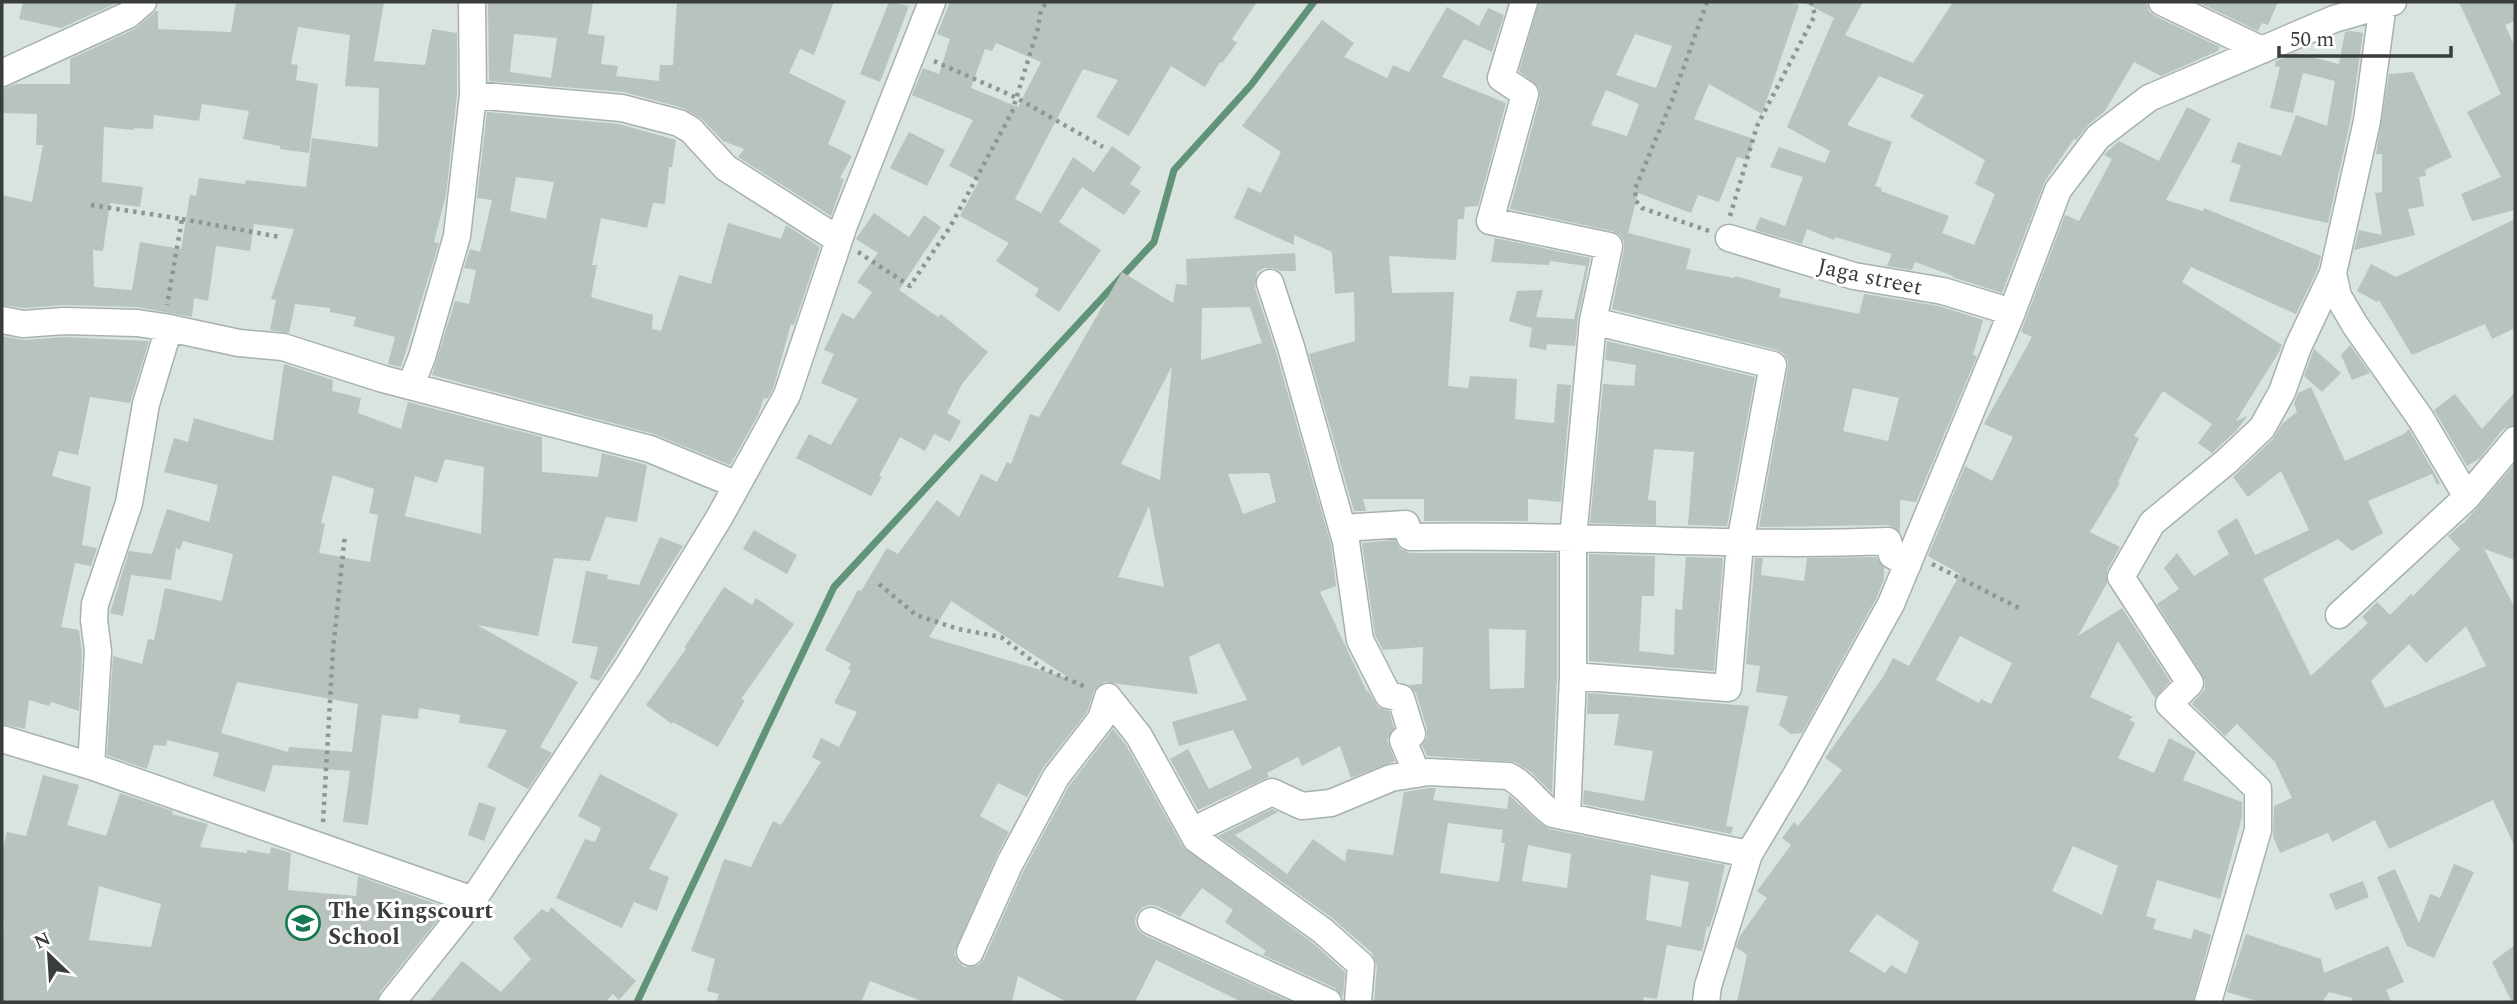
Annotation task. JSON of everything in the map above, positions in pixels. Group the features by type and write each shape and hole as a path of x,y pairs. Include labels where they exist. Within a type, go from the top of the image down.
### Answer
{"street":[{"path":"2,73 128,15 143,2"},
{"path":"411,385 422,357 457,236 473,95 472,2"},
{"path":"392,1002 473,900 628,666 737,485 787,395 839,240 932,2"},
{"path":"1524,2 1501,78 1525,94 1490,221 1609,246 1593,320 1573,540 1573,676 1567,816"},
{"path":"2162,2 2263,50"},
{"path":"1706,1002 1708,986 1749,854 1891,604 2058,190 2098,137 2149,98 2263,50 2326,10 2388,3 2367,121 2333,274 2298,347 2282,392 2262,428 2152,523 2121,577 2190,683 2169,704 2258,789 2258,830 2208,1002"},
{"path":"473,95 622,108 679,123 691,130 726,168 839,240"},
{"name":"Jaga street","path":"1729,238 1854,276 1943,291 2011,312"},
{"path":"2333,274 2337,296 2421,419 2467,497"},
{"path":"1270,283 1291,347 1342,528 1357,605 1360,640 1388,695 1401,698 1412,734 1403,740 1417,774"},
{"path":"2,320 23,324 64,321 166,327 239,343 284,347 383,379 650,449 737,485"},
{"path":"1573,676 1728,688 1740,543 1773,365 1593,320"},
{"path":"91,766 98,651 95,604 129,503 146,404 166,327"},
{"path":"2339,615 2467,497 2515,440"},
{"path":"1342,528 1406,524 1410,537 1491,535 1573,540 1740,543 1888,541 1892,555 1910,559"},
{"path":"1108,697 1139,736 1196,839 1323,931 1361,965 1358,1002"},
{"path":"970,952 1010,863 1056,777 1101,719 1108,697"},
{"path":"2,739 91,766 473,900"},
{"path":"1192,831 1272,792 1302,806 1331,803 1391,778 1428,772 1508,776 1517,780 1553,814 1749,854"},
{"path":"1151,921 1328,1002"}],"path":[{"path":"839,240 910,286 950,228 1012,112 1040,14 1046,2"},
{"path":"1707,2 1671,103 1635,189 1636,201 1642,208 1729,238 1728,224 1757,126 1815,15 1811,2"},
{"path":"914,52 1015,97 1103,147"},
{"path":"91,205 280,237"},
{"path":"166,327 182,219"},
{"path":"322,847 333,650 345,534"},
{"path":"1910,559 2019,608"},
{"path":"879,584 916,615 958,629 1001,637 1042,668 1108,697"}],"building":[{"path":"23,2 119,2 61,28 19,19"},
{"path":"236,2 384,2 374,61 425,65 432,29 457,33 457,94 446,195 434,242 439,243 401,367 388,364 395,337 353,326 356,317 330,312 330,308 295,304 289,333 270,330 276,300 271,299 294,229 254,224 250,251 216,246 208,301 194,298 192,317 137,307 64,305 24,308 2,305 2,195 32,202 43,145 36,145 37,114 2,113 2,89 16,84 70,84 70,59 135,29 156,11 158,29 231,32","holes":["298,27 350,35 345,86 379,88 378,147 312,138 306,187 246,180 245,184 199,178 196,196 190,195 181,249 140,242 132,290 94,287 93,250 103,251 110,203 140,207 143,187 102,182 104,127 153,129 154,115 199,121 202,104 249,111 243,139 280,146 280,149 309,153 318,84 296,80 298,65 291,64"]},
{"path":"488,2 593,2 588,34 605,36 601,64 618,66 616,76 659,81 660,65 673,65 677,2 834,2 814,55 800,49 789,73 846,101 828,144 852,156 840,178 844,179 831,216 738,157 744,149 723,141 702,119 683,108 624,92 489,81","holes":["514,34 557,38 551,78 510,72"]},
{"path":"889,2 909,6 880,82 860,74"},
{"path":"950,2 1257,2 1232,39 1237,43 1222,63 1220,62 1205,87 1171,66 1129,136 1096,117 1118,80 1083,69 1015,199 1041,213 1073,157 1094,172 1112,146 1141,167 1130,184 1141,191 1124,215 1082,187 1059,222 1101,250 1059,312 1035,296 1039,289 996,261 1009,243 960,216 979,181 949,166 973,120 912,95 923,68 939,74 950,39 937,34","holes":["996,43 1041,62 1018,107 971,88 985,49 992,51"]},
{"path":"1539,2 1788,2 1799,5 1762,114 1709,84 1694,119 1754,139 1747,160 1737,157 1719,202 1698,195 1691,213 1638,193 1628,233 1691,249 1686,269 1734,278 1735,276 1781,289 1779,297 1859,314 1864,294 1939,306 1983,320 1973,355 1977,356 1916,502 1900,500 1900,532 1888,525 1759,527 1788,361 1784,354 1777,350 1612,309 1624,249 1620,235 1510,209 1540,98 1539,88 1519,71","holes":["1635,34 1672,46 1656,88 1616,75","1606,90 1639,104 1627,136 1591,125","1853,388 1899,398 1888,441 1843,431"]},
{"path":"1803,2 1863,2 1845,35 1913,63 1953,2 2141,2 2147,4 2149,11 2155,16 2220,47 2218,51 2161,76 2134,62 2105,111 2074,139 2045,181 2002,293 1915,262 1912,270 1887,266 1892,254 1835,237 1834,240 1807,229 1802,244 1755,230 1760,217 1785,226 1803,177 1770,167 1779,147 1825,163 1830,151 1787,127 1834,18","holes":["1879,76 1924,95 1910,117 1985,160 1975,184 1995,194 1974,245 1942,233 1949,216 1881,191 1882,188 1875,186 1892,142 1847,125"]},
{"path":"2198,2 2278,2 2268,25 2262,23 2258,31"},
{"path":"2459,2 2515,2 2515,21 2505,25 2515,47 2515,210 2472,221 2461,194 2501,177 2467,112 2501,94"},
{"path":"1447,7 1479,26 1488,8 1504,15 1492,52 1464,39 1442,77 1506,103 1478,206 1465,207 1464,219 1458,219 1456,260 1389,256 1392,293 1454,292 1448,386 1468,388 1470,376 1517,379 1515,419 1554,423 1557,384 1571,385 1561,502 1528,499 1528,521 1424,521 1424,499 1363,499 1366,511 1354,511 1309,354 1355,341 1354,292 1335,294 1332,252 1294,235 1294,245 1234,218 1248,187 1261,193 1281,152 1242,126 1322,20 1354,43 1344,57 1387,78 1393,65 1409,72"},
{"path":"2345,32 2363,33 2351,118 2328,223 2229,201 2241,165 2231,162 2238,142 2281,156 2296,115 2327,126 2335,81 2303,73 2293,113 2270,108 2280,67 2275,66 2276,61 2294,53 2339,64"},
{"path":"2413,72 2452,157 2425,170 2426,176 2419,177 2424,206 2408,209 2415,235 2354,250 2359,230 2382,235 2375,193 2382,192 2382,154 2376,154 2389,74"},
{"path":"2187,107 2211,119 2166,200 2203,211 2204,208 2321,256 2296,314 2191,267 2182,282 2282,345 2236,421 2247,416 2237,430 2212,453 2198,443 2212,424 2163,391 2134,436 2139,438 2118,482 2120,483 2090,532 2120,547 2107,570 2107,583 2078,636 2122,608 2170,681 2155,698 2118,641 2090,697 2133,717 2129,720 2135,723 2118,758 2154,773 2169,738 2196,752 2183,780 2242,802 2242,817 2220,899 2157,880 2146,916 2156,919 2153,929 2191,939 2194,929 2211,935 2193,1002 1737,1002 1747,955 1736,947 1740,936 1767,898 1757,891 1791,845 1782,838 1794,822 1798,826 1842,770 1825,758 1883,677 1893,658 1909,666 1960,574 1928,556 1965,466 1992,481 2013,437 1984,424 2032,337 2021,332 2065,215 2079,221 2112,159 2104,155 2119,141 2159,161","holes":["1960,636 2012,663 1991,704 1981,699 1979,703 1936,680","2073,846 2118,866 2102,915 2052,891","1877,914 1919,942 1906,974 1891,965 1885,973 1849,951"]},
{"path":"487,112 619,124 676,140 672,167 669,167 665,204 653,203 647,228 601,218 592,265 597,265 591,297 653,315 652,329 661,331 679,275 711,284 728,223 781,239 786,225 820,247 794,325 791,324 773,389 767,399 764,398 758,415 730,465 654,434 432,375 455,301 469,304 476,270 464,268 470,249 480,252 492,200 477,198","holes":["516,177 554,182 546,219 510,211"]},
{"path":"909,132 945,150 927,186 890,168"},
{"path":"874,213 909,237 924,215 941,227 899,290 938,317 941,314 988,352 962,384 947,413 961,421 950,442 934,434 925,451 900,437 871,496 796,458 809,434 831,445 858,399 821,383 834,354 824,350 842,313 854,319 872,292 857,282 878,253 856,239"},
{"path":"2515,219 2515,328 2492,339 2485,324 2412,355 2379,300 2377,302 2357,291 2371,264 2396,277"},
{"path":"1495,238 1590,258 1575,346 1547,344 1546,350 1529,347 1532,328 1509,321 1517,291 1543,290 1536,317 1574,319 1586,266 1550,261 1549,265 1491,262"},
{"path":"1295,253 1296,271 1264,268 1257,272 1255,288 1331,545 1336,586 1320,592 1368,694 1367,689 1378,707 1389,711 1394,728 1387,740 1395,761 1351,778 1340,746 1302,766 1298,757 1267,773 1269,777 1198,810 1170,759 1188,749 1209,789 1252,768 1233,730 1179,746 1172,722 1247,700 1219,643 1189,657 1198,694 1104,682 1094,691 1087,712 1043,768 1027,797 998,783 980,816 1009,832 954,953 964,967 979,965 984,959 1024,870 1069,786 1113,729 1126,745 1183,847 1313,943 1345,972 1343,997 1335,988 1263,955 1266,951 1225,922 1233,910 1202,888 1180,917 1157,906 1142,908 1136,915 1138,930 1291,1002 1242,1002 1156,960 1135,1002 1067,1002 1018,976 1012,1002 924,1002 870,981 861,1002 716,1002 719,994 707,991 715,959 691,951 724,859 751,867 773,821 781,825 821,762 812,757 821,738 839,747 857,712 834,703 851,670 848,669 851,664 825,650 858,590 861,591 887,548 898,554 937,500 959,517 981,474 997,482 1007,462 1011,464 1030,414 1039,417 1122,272 1173,303 1176,284 1187,285 1186,259","holes":["1250,307 1262,343 1201,360 1202,308","1172,366 1160,480 1121,464","1269,473 1276,502 1243,514 1228,474","1149,506 1164,587 1118,577","951,601 1071,679 929,637"]},
{"path":"2,336 24,340 64,337 149,341 130,403 90,397 78,455 59,451 52,476 91,487 82,545 97,548 91,566 75,563 61,627 79,630 82,652 79,711 51,702 49,706 29,700 25,729 2,724"},
{"path":"1607,341 1755,377 1727,526 1688,525 1694,452 1654,449 1648,500 1656,501 1656,525 1590,523 1603,384 1634,386 1636,365 1605,360"},
{"path":"2350,345 2370,373 2352,380 2341,355"},
{"path":"2314,349 2341,373 2322,392 2304,376"},
{"path":"284,364 333,380 332,391 361,398 358,413 401,429 408,402 542,437 542,472 598,477 602,453 647,465 637,522 606,517 590,561 554,558 538,636 477,625 578,682 540,747 552,753 528,789 487,767 507,730 459,723 460,715 419,708 418,719 382,715 368,825 343,822 350,771 273,765 265,792 213,776 219,753 167,740 166,746 154,745 147,769 107,755 113,656 142,664 148,639 154,640 165,588 222,601 233,554 183,541 180,550 176,548 171,580 131,575 123,616 110,613 129,551 152,554 167,509 209,522 218,485 164,472 174,438 188,442 194,418 273,441","holes":["445,459 484,467 481,534 405,516 415,476 437,483","333,475 374,489 369,513 378,515 370,562 319,553 325,524 321,523","237,682 358,704 352,752 289,747 288,752 221,733"]},
{"path":"2311,387 2345,461 2404,434 2409,429 2440,483 2437,485 2432,474 2368,501 2383,533 2352,551 2338,539 2263,579 2311,676 2368,623 2362,617 2377,602 2390,615 2460,549 2448,536 2463,524 2515,464 2515,560 2484,549 2515,608 2515,847 2493,800 2389,849 2375,820 2332,842 2328,833 2280,853 2273,836 2274,806 2292,798 2275,762 2237,724 2225,736 2192,704 2205,689 2205,680 2157,604 2179,589 2164,568 2177,553 2194,576 2229,554 2217,531 2237,518 2255,555 2309,530 2281,471 2248,497 2233,477 2273,439 2282,424 2297,412 2294,404 2298,393","holes":["2466,626 2486,666 2385,708 2371,681 2409,644 2426,663"]},
{"path":"2515,392 2515,425 2503,429 2480,458 2467,466 2434,410 2455,394 2482,429"},
{"path":"754,530 797,555 787,574 743,549"},
{"path":"660,537 683,546 599,681 590,678 598,647 572,643 586,571 608,575 607,579 639,585"},
{"path":"1395,540 1400,549 1410,553 1557,553 1557,676 1552,793 1531,772 1515,762 1427,756 1422,745 1427,738 1427,729 1416,693 1409,685 1422,684 1423,647 1383,650 1375,635 1362,543","holes":["1489,629 1526,630 1524,688 1490,689"]},
{"path":"1589,554 1655,556 1654,596 1642,596 1639,651 1674,655 1675,609 1682,610 1686,557 1723,558 1714,671 1589,661"},
{"path":"1876,557 1884,568 1884,579 1877,597 1802,733 1791,734 1779,725 1788,696 1756,692 1760,666 1746,664 1755,558 1763,558 1761,575 1804,581 1807,558"},
{"path":"724,587 752,605 756,598 794,624 741,699 745,700 718,747 673,722 672,724 646,705 686,649 684,648"},
{"path":"1588,693 1749,706 1726,826 1733,827 1731,834 1583,804 1584,790 1644,801 1653,751 1614,745 1619,714 1587,714"},
{"path":"600,774 678,814 649,869 669,877 657,911 634,902 622,928 556,898 585,839 595,842 601,828 578,816"},
{"path":"43,775 79,785 67,825 106,836 120,793 173,811 172,814 208,824 200,847 270,854 271,847 291,853 288,890 356,896 358,876 447,908 380,992 377,1002 2,1002 2,853 7,832 26,836","holes":["99,886 161,904 151,947 89,940"]},
{"path":"1436,788 1433,800 1507,809 1509,795 1549,829 1725,865 1702,951 1667,945 1657,999 1644,997 1643,1002 1374,1002 1377,966 1372,953 1332,918 1218,836 1272,809 1278,812 1235,835 1287,874 1313,839 1345,862 1347,849 1393,855 1404,792","holes":["1448,823 1503,830 1501,843 1505,843 1499,882 1440,873","1528,845 1571,854 1567,888 1522,881","1651,875 1689,882 1681,927 1646,920"]},
{"path":"479,802 496,808 484,841 468,835"},
{"path":"2454,864 2474,872 2434,958 2407,946 2377,877 2395,869 2419,923 2430,894 2440,898"},
{"path":"2363,881 2369,897 2336,910 2329,894"},
{"path":"551,907 636,981 619,1000 613,994 605,1002 429,1002 462,961 501,992 531,959 513,938 542,909 548,913"},
{"path":"2246,934 2321,959 2324,973 2388,946 2404,982 2386,990 2391,1002 2353,1002 2352,998 2329,992 2322,1002 2260,1002 2227,992"},
{"path":"2515,945 2515,1002 2512,1002 2492,962"}],"waterway":[{"path":"637,1002 834,587 1154,242 1174,170 1251,85 1314,2"}],"place":[{"name":"The Kingscourt School","path":"303,923"}]}
